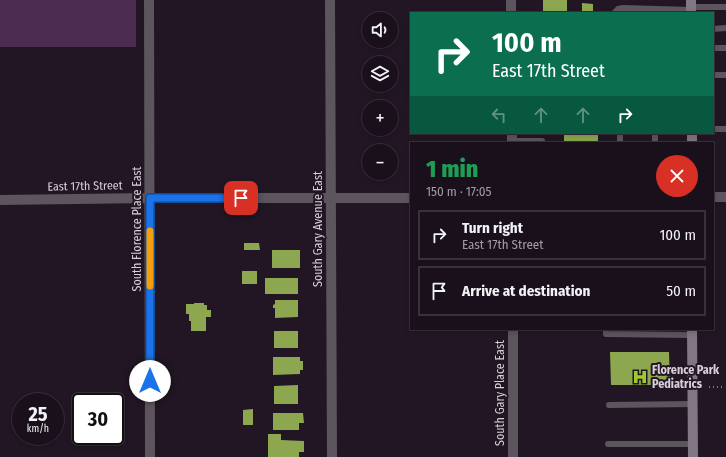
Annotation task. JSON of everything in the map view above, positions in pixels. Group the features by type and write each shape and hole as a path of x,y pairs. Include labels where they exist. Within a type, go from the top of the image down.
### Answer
{"main road":[{"path":"692,332 693,457"}],"street":[{"name":"South Florence Place East","path":"149,0 150,457"},
{"name":"South Gary Avenue East","path":"330,0 332,457"},
{"path":"511,0 511,12"},
{"path":"714,197 726,197"},
{"name":"East 17th Street","path":"0,200 150,198 410,198"},
{"name":"South Gary Place East","path":"513,330 513,457"}],"lane":[{"path":"615,12 618,9 623,8 726,7"},
{"path":"714,29 726,28"},
{"path":"714,48 726,48"},
{"path":"714,75 726,75"},
{"path":"714,129 726,129"},
{"path":"512,139 542,142"},
{"path":"606,330 606,334 692,332"},
{"path":"609,405 693,404"},
{"path":"608,444 693,444"}],"path":[{"path":"672,387 677,387"},
{"path":"710,387 724,387"}],"shaded area":[{"path":"0,0 136,0 136,47 0,47"}],"building":[{"path":"543,0 567,0 567,11 543,11"},
{"path":"582,3 593,4 593,12 582,12"},
{"path":"564,134 598,134 598,142 564,142"},
{"path":"244,243 259,243 260,250 244,250"},
{"path":"272,250 300,250 300,268 272,268"},
{"path":"242,271 257,271 257,284 242,284"},
{"path":"265,278 298,278 298,294 265,294"},
{"path":"275,300 298,300 298,317 275,318 275,308 273,308 273,305 275,304"},
{"path":"204,303 204,305 207,305 207,310 211,310 211,317 206,317 206,331 191,331 189,314 186,314 186,304"},
{"path":"274,331 298,331 298,348 274,348"},
{"path":"610,352 669,352 670,385 611,385"},
{"path":"273,357 300,357 300,361 303,361 303,370 300,370 300,374 273,375"},
{"path":"298,385 298,404 274,404 274,386"},
{"path":"253,409 253,425 243,425 243,410"},
{"path":"273,413 303,413 304,423 299,423 299,430 273,430"},
{"path":"268,434 281,434 281,440 304,441 304,452 299,452 299,457 268,457"}],"slow traffic":[{"path":"150,231 150,286"}],"place":[{"name":"Florence Park Pediatrics","path":"640,377"}],"route":[{"path":"150,381 150,198 241,198"}]}
